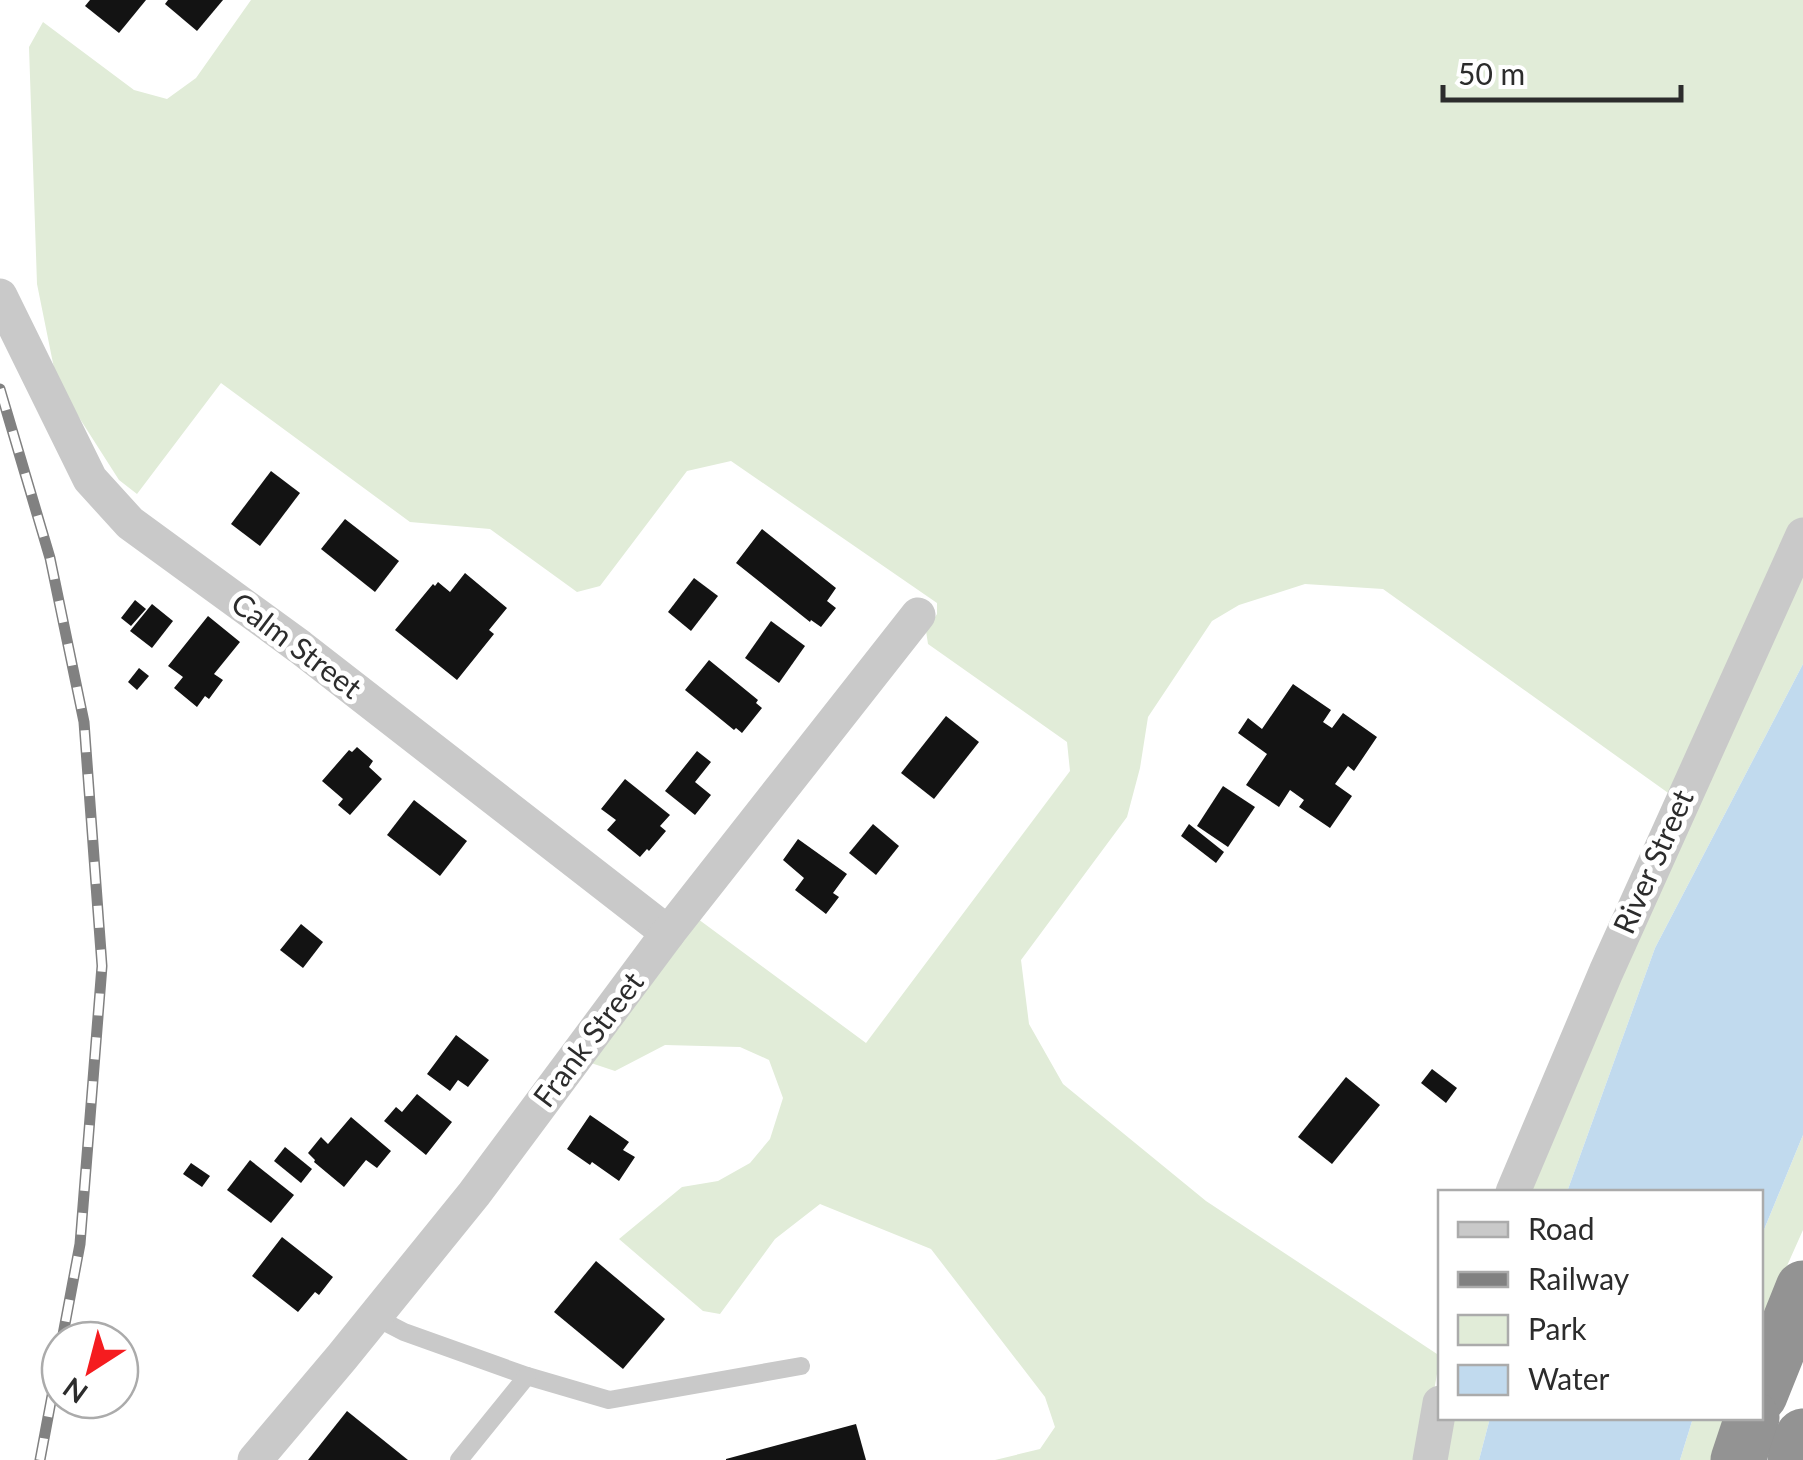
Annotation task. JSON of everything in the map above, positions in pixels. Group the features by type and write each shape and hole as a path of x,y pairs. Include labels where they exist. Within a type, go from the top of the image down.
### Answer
{"highway":[{"path":"1763,1388 1803,1288"},
{"path":"1738,1460 1751,1420"},
{"path":"1795,1460 1803,1436"}],"street":[{"name":"Calm Street","path":"0,296 90,480 130,522 300,647 668,933"},
{"name":"River Street","path":"1514,1190 1606,972 1803,535"},
{"name":"Frank Street","path":"255,1460 474,1194 668,933 918,614"},
{"path":"1430,1460 1438,1414"}],"lane":[{"path":"375,1317 404,1332 527,1376 609,1400 801,1366"},
{"path":"459,1460 527,1376"}],"green space":[{"path":"251,0 1803,0 1803,664 1655,948 1568,1190 1532,1190 1692,810 1383,589 1305,584 1239,605 1212,621 1148,717 1127,817 1021,960 1029,1024 1063,1084 1206,1201 1437,1354 1422,1460 995,1460 1040,1449 1055,1427 1045,1397 931,1249 820,1204 775,1239 720,1314 703,1311 619,1239 682,1187 718,1181 750,1163 770,1139 783,1098 769,1060 740,1047 665,1045 615,1071 591,1063 698,919 866,1043 1070,771 1067,742 928,644 926,631 937,614 937,603 731,461 687,471 600,586 577,592 490,529 410,522 221,383 137,494 119,480 57,383 37,284 29,47 43,22 134,90 167,99 196,78"},
{"path":"1803,1135 1803,1230 1763,1332 1763,1232"},
{"path":"1446,1420 1489,1420 1479,1460 1438,1460"},
{"path":"1692,1420 1732,1420 1718,1460 1680,1460"}],"water":[{"path":"1803,664 1803,1135 1763,1232 1763,1190 1568,1190 1655,948"},
{"path":"1489,1420 1692,1420 1680,1460 1479,1460"}],"building":[{"path":"90,0 146,0 119,33 85,6"},
{"path":"168,0 223,0 197,31 165,4"},
{"path":"271,471 300,493 260,546 231,524"},
{"path":"345,519 399,561 375,592 321,549"},
{"path":"762,529 836,588 827,601 836,608 821,627 736,563"},
{"path":"465,573 507,608 489,630 494,634 457,680 395,630 433,584 438,582 450,592"},
{"path":"694,578 718,596 691,631 668,612"},
{"path":"135,600 146,609 131,626 121,618"},
{"path":"152,604 173,621 152,648 130,631"},
{"path":"208,616 240,642 214,674 223,680 209,699 205,696 197,707 174,688 183,677 168,666"},
{"path":"771,621 805,646 779,683 745,658"},
{"path":"709,660 758,700 756,703 762,708 742,733 685,690"},
{"path":"139,668 149,676 137,690 128,682"},
{"path":"1293,684 1331,710 1323,722 1332,728 1343,713 1377,737 1354,771 1348,766 1335,784 1352,796 1330,828 1299,807 1304,800 1290,790 1279,807 1246,785 1267,754 1238,733 1248,718 1262,729"},
{"path":"946,716 979,742 934,799 901,773"},
{"path":"357,747 373,761 369,767 382,779 350,815 338,805 343,799 322,781 349,750"},
{"path":"697,751 711,762 695,782 711,795 695,815 665,791"},
{"path":"625,779 670,815 660,826 666,831 640,857 607,830 616,820 601,809"},
{"path":"1223,786 1255,807 1228,847 1197,826"},
{"path":"414,800 467,841 440,876 387,835"},
{"path":"873,824 899,846 876,875 849,853"},
{"path":"1189,824 1224,852 1216,863 1181,836"},
{"path":"798,839 847,874 833,893 839,897 826,914 795,890 804,878 783,860"},
{"path":"301,924 323,942 303,968 280,950"},
{"path":"456,1035 489,1060 468,1087 458,1080 450,1091 427,1074"},
{"path":"1432,1069 1457,1088 1446,1103 1421,1083"},
{"path":"1346,1077 1380,1105 1332,1164 1298,1137"},
{"path":"417,1094 452,1122 426,1155 384,1121 396,1107 402,1112"},
{"path":"590,1115 629,1142 623,1150 635,1157 619,1181 567,1149"},
{"path":"351,1117 391,1151 377,1168 366,1160 344,1187 308,1153 321,1137 328,1144"},
{"path":"285,1147 312,1169 301,1183 274,1161"},
{"path":"250,1160 294,1195 271,1223 227,1190"},
{"path":"191,1163 210,1176 202,1187 183,1174"},
{"path":"282,1237 333,1277 298,1312 252,1276"},
{"path":"596,1261 665,1319 623,1369 554,1312"},
{"path":"347,1411 408,1460 308,1460"},
{"path":"856,1424 866,1460 726,1460 726,1459"}],"railway":[{"path":"0,389 50,558 84,722 102,966 80,1244 66,1320"},
{"path":"40,1460 47,1420"}]}
